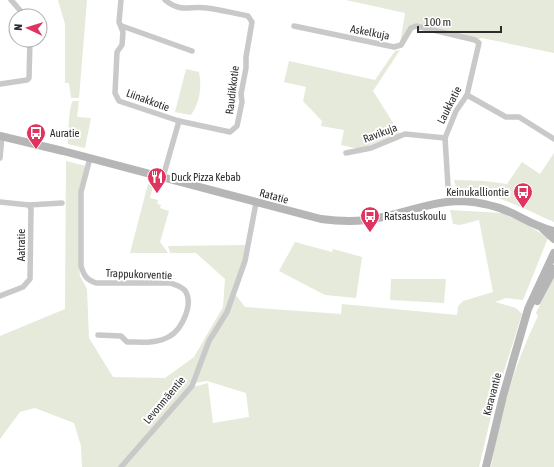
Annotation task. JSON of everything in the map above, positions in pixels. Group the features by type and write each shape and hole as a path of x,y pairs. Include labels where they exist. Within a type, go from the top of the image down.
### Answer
{"street":[{"path":"11,0 18,8"},
{"name":"Liinakkotie","path":"121,0 119,22 122,26 122,45 117,52 116,98 120,101 179,121"},
{"name":"Raudikkotie","path":"165,0 173,6 183,8 204,7 248,16 251,18 252,22 246,56 242,102 237,126 230,132 179,121"},
{"path":"122,26 192,51"},
{"name":"Askelkuja","path":"294,26 394,47 401,45 411,28 416,26 475,40 479,43"},
{"name":"Laukkatie","path":"449,202 445,138 455,113 467,95 479,43"},
{"path":"0,84 27,80 29,78 30,48"},
{"path":"467,95 506,117 519,117 554,139"},
{"path":"163,177 179,121"},
{"name":"Ravikuja","path":"346,154 371,148 405,134 445,138"},
{"path":"0,158 1,136"},
{"name":"Ratatie","path":"1,136 321,219 351,221 367,220 449,202 471,202 488,204 511,212 542,228 554,231"},
{"name":"Trappukorventie","path":"90,158 82,192 81,266 83,273 88,280 96,283 170,283 179,286 186,292 188,305 186,315 180,326 171,336 157,342 127,342 121,336 98,335"},
{"path":"0,202 29,205 62,203"},
{"name":"Levonmäentie","path":"121,467 192,386 209,341 227,312 243,269 256,203"},
{"name":"Aatratie","path":"0,296 23,287 30,279 29,205"},
{"name":"Ratatie","path":"542,228 554,239"},
{"name":"Keravantie","path":"486,467 503,396 528,309 554,253"},
{"name":"Keravantie","path":"523,328 554,268"}],"green space":[{"path":"58,0 87,0 79,98 71,98 69,83 65,83 65,24"},
{"path":"346,0 554,0 554,53 482,38 475,40 413,25 400,43 405,13"},
{"path":"400,50 373,91 400,134 359,149 341,145 344,130 321,126 322,121 303,101 306,87 284,82 289,61 375,80 395,51"},
{"path":"186,69 199,72 200,78 198,100 191,115 175,112"},
{"path":"73,101 79,101 77,117 91,118 85,148 68,144 70,114"},
{"path":"554,153 554,222 495,197 457,191 454,180 484,181 507,184 522,162 540,174"},
{"path":"66,161 86,166 79,190 80,276 87,289 89,338 113,377 165,378 194,357 223,307 225,279 196,253 170,253 168,246 245,245 243,261 226,312 207,341 195,380 210,341 236,295 245,307 341,314 342,304 457,315 458,306 463,301 493,292 479,220 460,225 453,224 450,210 502,213 528,225 548,238 523,300 506,298 495,302 516,308 522,314 495,400 479,467 82,467 81,446 74,423 35,408 20,412 0,439 0,336 65,309","holes":["207,381 246,393 249,417 213,423 208,383 193,387 194,383"]},
{"path":"148,184 153,186 150,198 158,200 157,204 161,205 160,208 169,211 160,242 168,253 130,253"},
{"path":"295,242 332,252 333,249 362,257 356,298 325,295 279,271"},
{"path":"554,276 554,467 491,467 498,428 515,371 538,316 536,313"},
{"path":"391,279 446,279 444,303 390,300"}],"place":[{"name":"Auratie","path":"36,150"},
{"name":"Duck Pizza Kebab","path":"157,194"},
{"name":"Keinukalliontie","path":"523,209"},
{"name":"Ratsastuskoulu","path":"370,233"}]}
